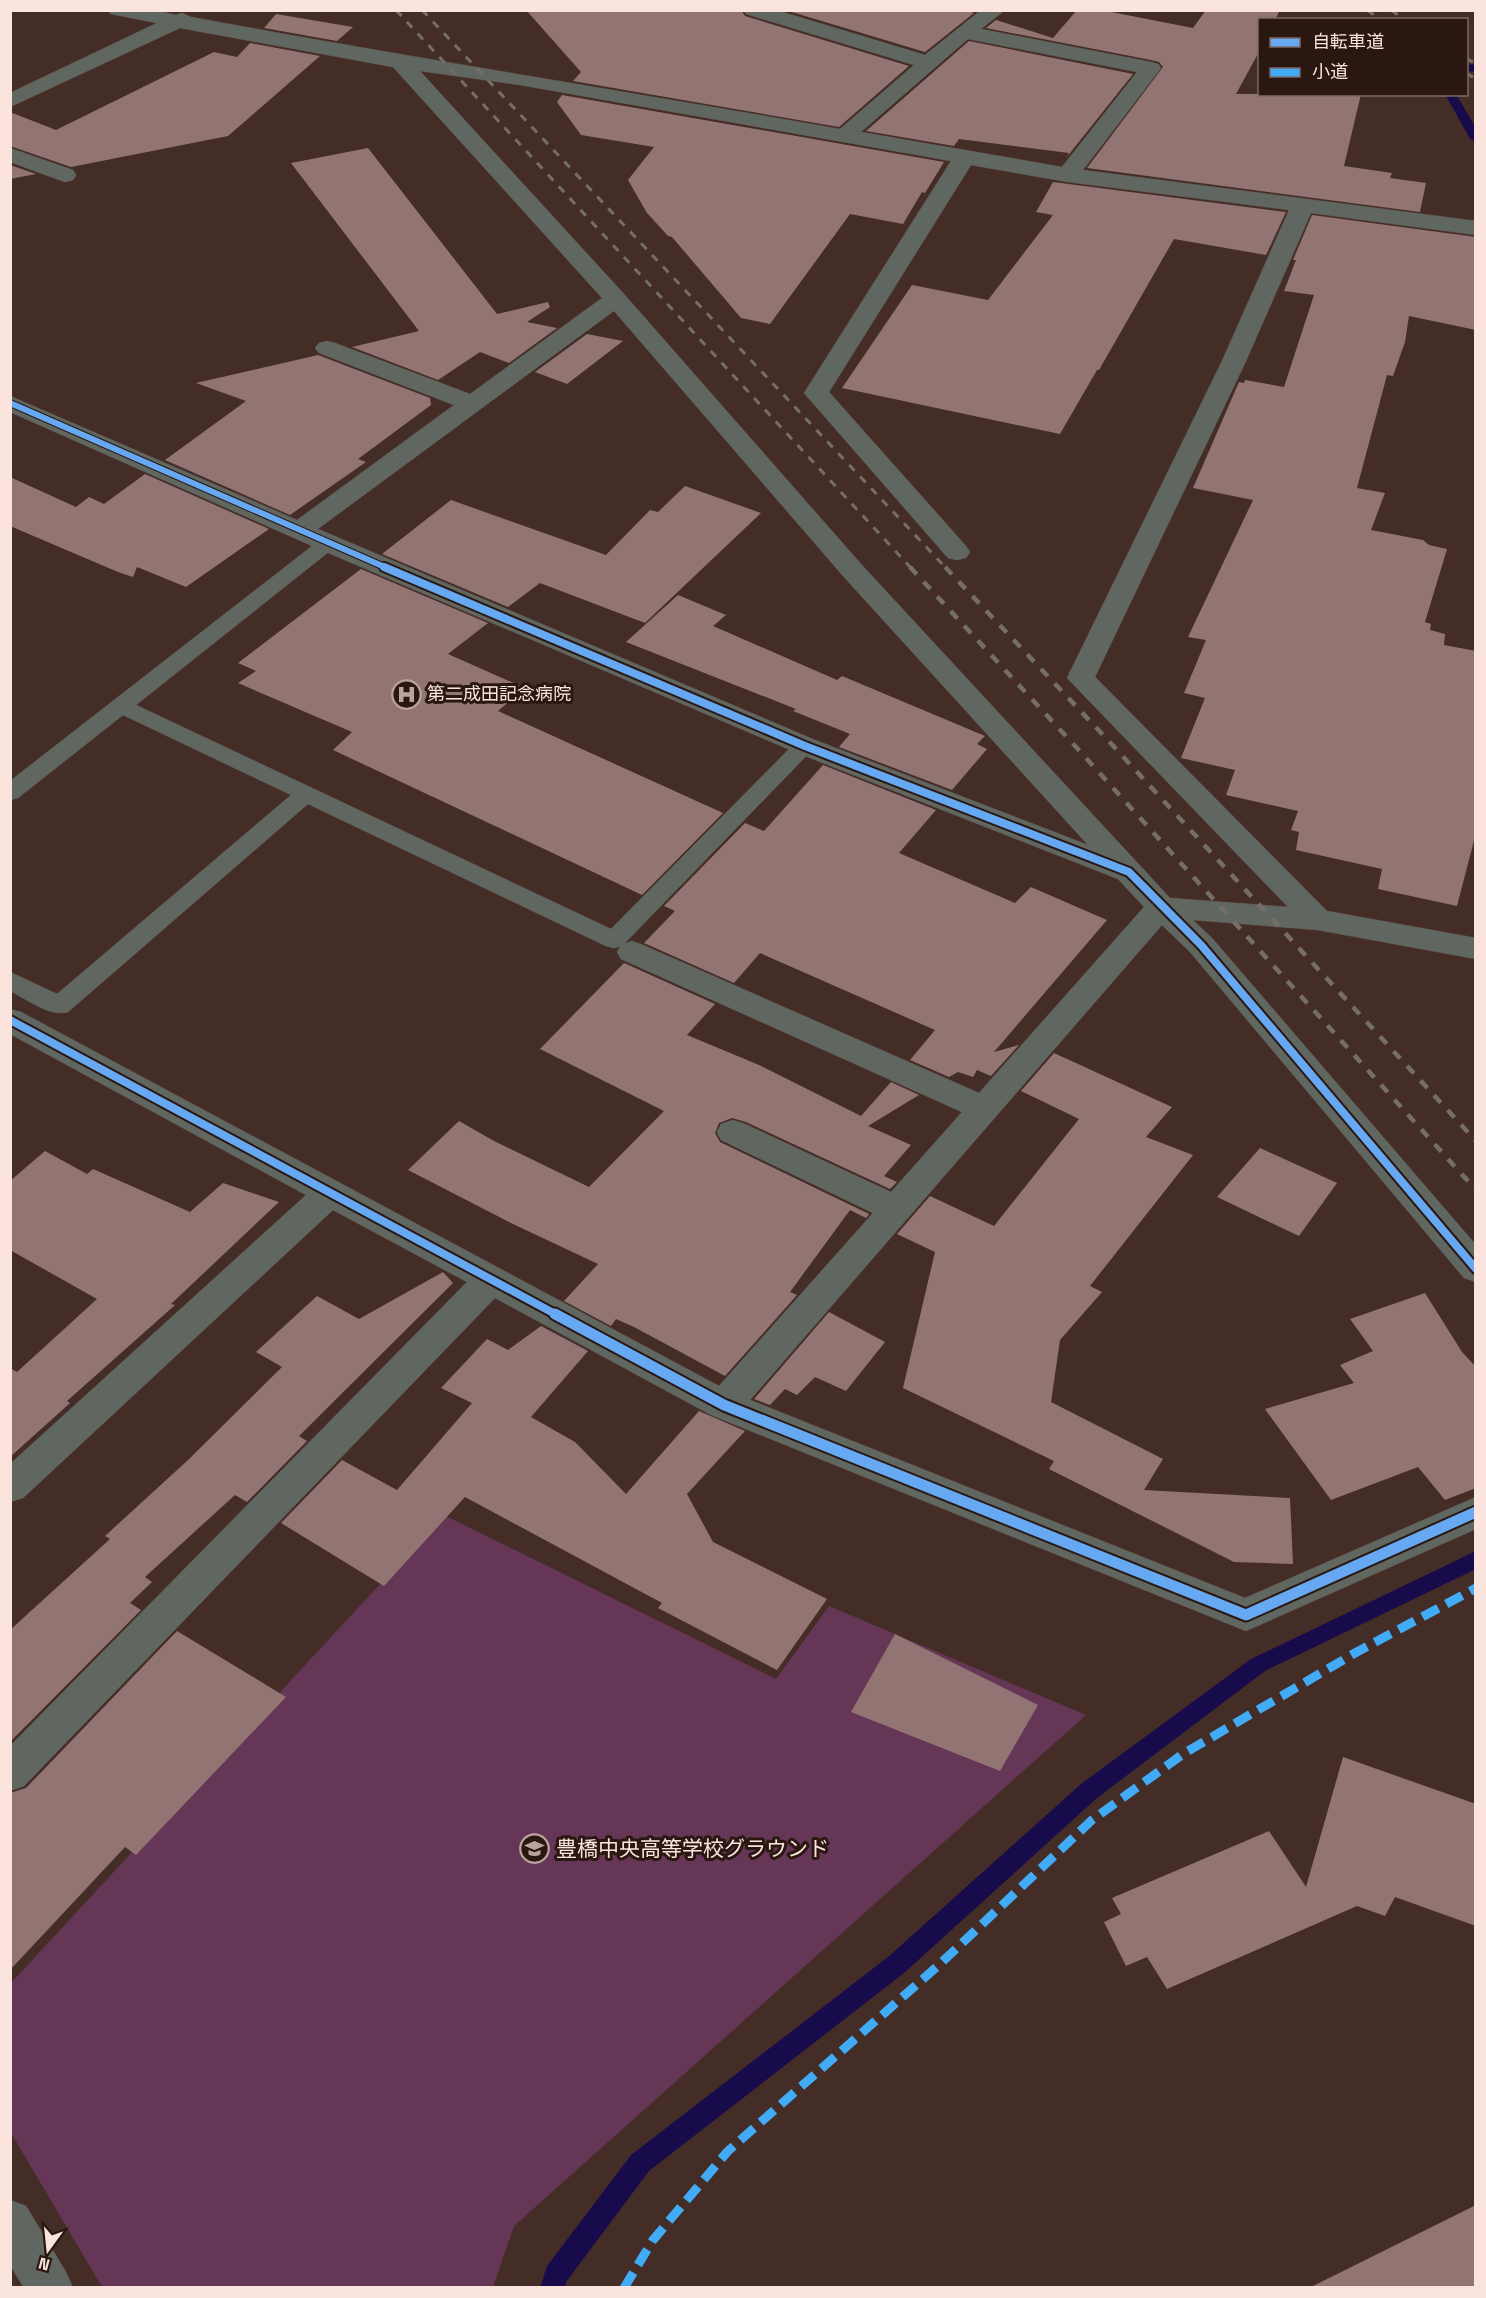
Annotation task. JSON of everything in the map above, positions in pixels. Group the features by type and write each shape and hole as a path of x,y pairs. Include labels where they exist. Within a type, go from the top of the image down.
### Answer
{"street":[{"path":"118,10 188,16 400,62 520,79 1068,175 1476,228"},
{"path":"753,10 930,63"},
{"path":"844,135 964,32 995,10"},
{"path":"10,101 188,16"},
{"path":"964,32 1151,68 1068,175"},
{"path":"400,62 616,299 852,570 1161,907 1201,945 1476,1269"},
{"path":"10,154 65,174"},
{"path":"957,552 816,393 965,157"},
{"path":"1302,207 1234,361 1081,678 1318,920"},
{"path":"300,531 616,299"},
{"path":"327,348 473,404"},
{"path":"10,403 300,531 805,746 1129,872"},
{"path":"1161,907 1318,920 1475,947"},
{"path":"724,1405 1161,907"},
{"path":"632,952 984,1108"},
{"path":"10,1020 724,1405 1246,1615 1476,1512"},
{"path":"733,1132 896,1209"},
{"path":"10,1487 330,1193"},
{"path":"10,1773 491,1280"},
{"path":"10,2222 50,2288"}],"lane":[{"path":"10,793 328,543"},
{"path":"121,706 614,940 805,746"},
{"path":"10,980 59,1006 306,794"}],"shaded area":[{"name":"豊橋中央高等学校グラウンド","path":"444,1515 776,1679 829,1606 1086,1715 514,2226 493,2287 102,2287 11,2133 10,1984"}],"building":[{"path":"526,10 741,10 745,16 909,66 839,127 573,81 581,72"},
{"path":"785,10 967,10 974,13 925,52"},
{"path":"1077,10 1101,10 1193,28 1206,10 1280,10 1276,18 1258,18 1258,54 1236,94 1361,96 1344,166 1392,173 1390,178 1426,183 1420,212 1087,168 1163,67 1159,62 1151,60 986,28 996,20 1053,38"},
{"path":"276,14 353,27 337,41 264,28"},
{"path":"969,41 1133,74 1066,158 1069,153 959,139 954,146 866,131"},
{"path":"250,43 320,56 228,136 71,167 10,146 10,112 56,130 214,52 237,57"},
{"path":"562,95 944,162 925,193 922,192 903,224 850,214 770,324 741,318 672,237 668,236 647,213 628,180 654,147 581,135 557,102"},
{"path":"368,148 497,314 548,302 550,307 527,322 557,328 509,363 480,352 438,380 352,347 419,331 291,163"},
{"path":"10,165 36,174 10,179"},
{"path":"1053,182 1286,212 1266,255 1174,239 1060,434 842,388 912,285 988,300 1053,215 1036,212"},
{"path":"1312,215 1476,237 1476,330 1409,316 1405,342 1393,376 1387,375 1357,488 1385,493 1371,530 1423,540 1429,545 1447,549 1425,622 1431,624 1430,630 1445,634 1444,645 1476,651 1476,833 1457,906 1378,889 1382,869 1296,850 1299,832 1291,830 1298,811 1226,795 1235,770 1181,758 1205,698 1184,693 1206,640 1188,637 1253,500 1193,488 1239,382 1244,383 1245,380 1284,387 1314,295 1284,291 1296,260 1293,260"},
{"path":"587,334 623,341 567,384 535,372"},
{"path":"318,355 430,398 431,405 358,459 366,462 290,515 165,460 246,401 196,383"},
{"path":"145,474 269,529 186,587 137,567 133,577 118,572 10,526 10,477 76,507 89,497 104,504"},
{"path":"685,486 761,513 645,623 540,583 508,607 382,554 451,500 606,555 650,510 658,512"},
{"path":"361,569 488,623 448,654 525,688 498,711 723,813 642,895 333,750 352,732 238,683 256,671 238,663"},
{"path":"678,595 726,615 713,626 837,680 842,676 985,736 977,744 987,749 952,790 839,747 850,734 793,711 796,709 626,642"},
{"path":"823,765 936,810 899,853 1015,903 1031,887 1107,920 994,1052 1019,1045 991,1076 977,1070 973,1077 958,1072 949,1077 910,1060 935,1030 760,953 734,983 644,943 675,911 664,906 745,823 764,831"},
{"path":"624,963 715,1004 687,1035 759,1065 861,1116 891,1082 919,1095 868,1126 911,1145 884,1176 897,1182 890,1189 746,1122 732,1118 719,1123 715,1133 720,1142 869,1214 866,1218 850,1210 790,1292 797,1295 725,1376 634,1327 616,1319 611,1326 564,1301 598,1264 513,1224 408,1170 459,1121 494,1141 589,1187 664,1111 540,1049"},
{"path":"1054,1053 1172,1107 1146,1137 1193,1155 1090,1286 1102,1292 1060,1340 1051,1402 1163,1459 1144,1490 1290,1498 1293,1564 1234,1562 1049,1469 1054,1461 903,1388 935,1252 897,1234 930,1196 994,1226 1079,1119 1021,1091"},
{"path":"1260,1148 1337,1183 1299,1236 1217,1197"},
{"path":"45,1151 87,1174 93,1169 190,1212 223,1183 279,1202 171,1304 175,1305 67,1401 70,1403 10,1457 10,1368 17,1372 97,1299 10,1250 10,1181"},
{"path":"443,1272 453,1283 299,1436 307,1441 247,1502 235,1495 145,1577 152,1582 130,1603 141,1610 10,1742 10,1630 110,1539 105,1536 188,1460 282,1367 256,1352 317,1296 359,1319"},
{"path":"1425,1293 1462,1352 1476,1367 1476,1488 1445,1500 1418,1467 1331,1500 1265,1409 1354,1383 1340,1365 1373,1351 1350,1319"},
{"path":"829,1312 885,1342 846,1391 815,1377 797,1395 785,1389 770,1405 754,1399"},
{"path":"541,1326 588,1351 531,1417 575,1442 626,1494 699,1411 745,1431 687,1494 713,1542 827,1599 777,1670 658,1608 662,1603 465,1497 384,1586 281,1523 342,1460 397,1490 472,1403 441,1388 487,1339 508,1350"},
{"path":"177,1631 286,1697 136,1855 125,1847 10,1970 10,1793 26,1788"},
{"path":"895,1634 1038,1705 1000,1771 851,1712"},
{"path":"1343,1757 1476,1804 1476,1926 1395,1897 1385,1916 1357,1906 1167,1989 1147,1957 1126,1966 1104,1922 1121,1914 1112,1898 1269,1831 1306,1887"},
{"path":"1476,2205 1476,2288 1309,2288"}],"waterway":[{"path":"1468,69 1476,67"},
{"path":"1451,96 1476,139"},
{"path":"552,2288 556,2275 640,2163 896,1965 1089,1791 1258,1665 1476,1559"}],"railway":[{"path":"396,10 911,568"},
{"path":"422,10 946,568"},
{"path":"1367,10 1378,18"},
{"path":"1391,10 1402,18"},
{"path":"1468,59 1476,64"},
{"path":"1468,74 1476,79"},
{"path":"910,567 1076,747 1476,1190"},
{"path":"945,567 1105,737 1476,1141"}],"marked path":[{"path":"624,2288 653,2240 728,2151 940,1964 1092,1820 1183,1754 1355,1653 1476,1588"}],"cycle path":[{"path":"10,403 328,543 805,746 1129,872 1201,945 1476,1269"},
{"path":"10,1020 724,1405 1246,1615 1476,1512"}],"place":[{"name":"第二成田記念病院","path":"406,694"},
{"name":"豊橋中央高等学校グラウンド","path":"535,1849"}]}
